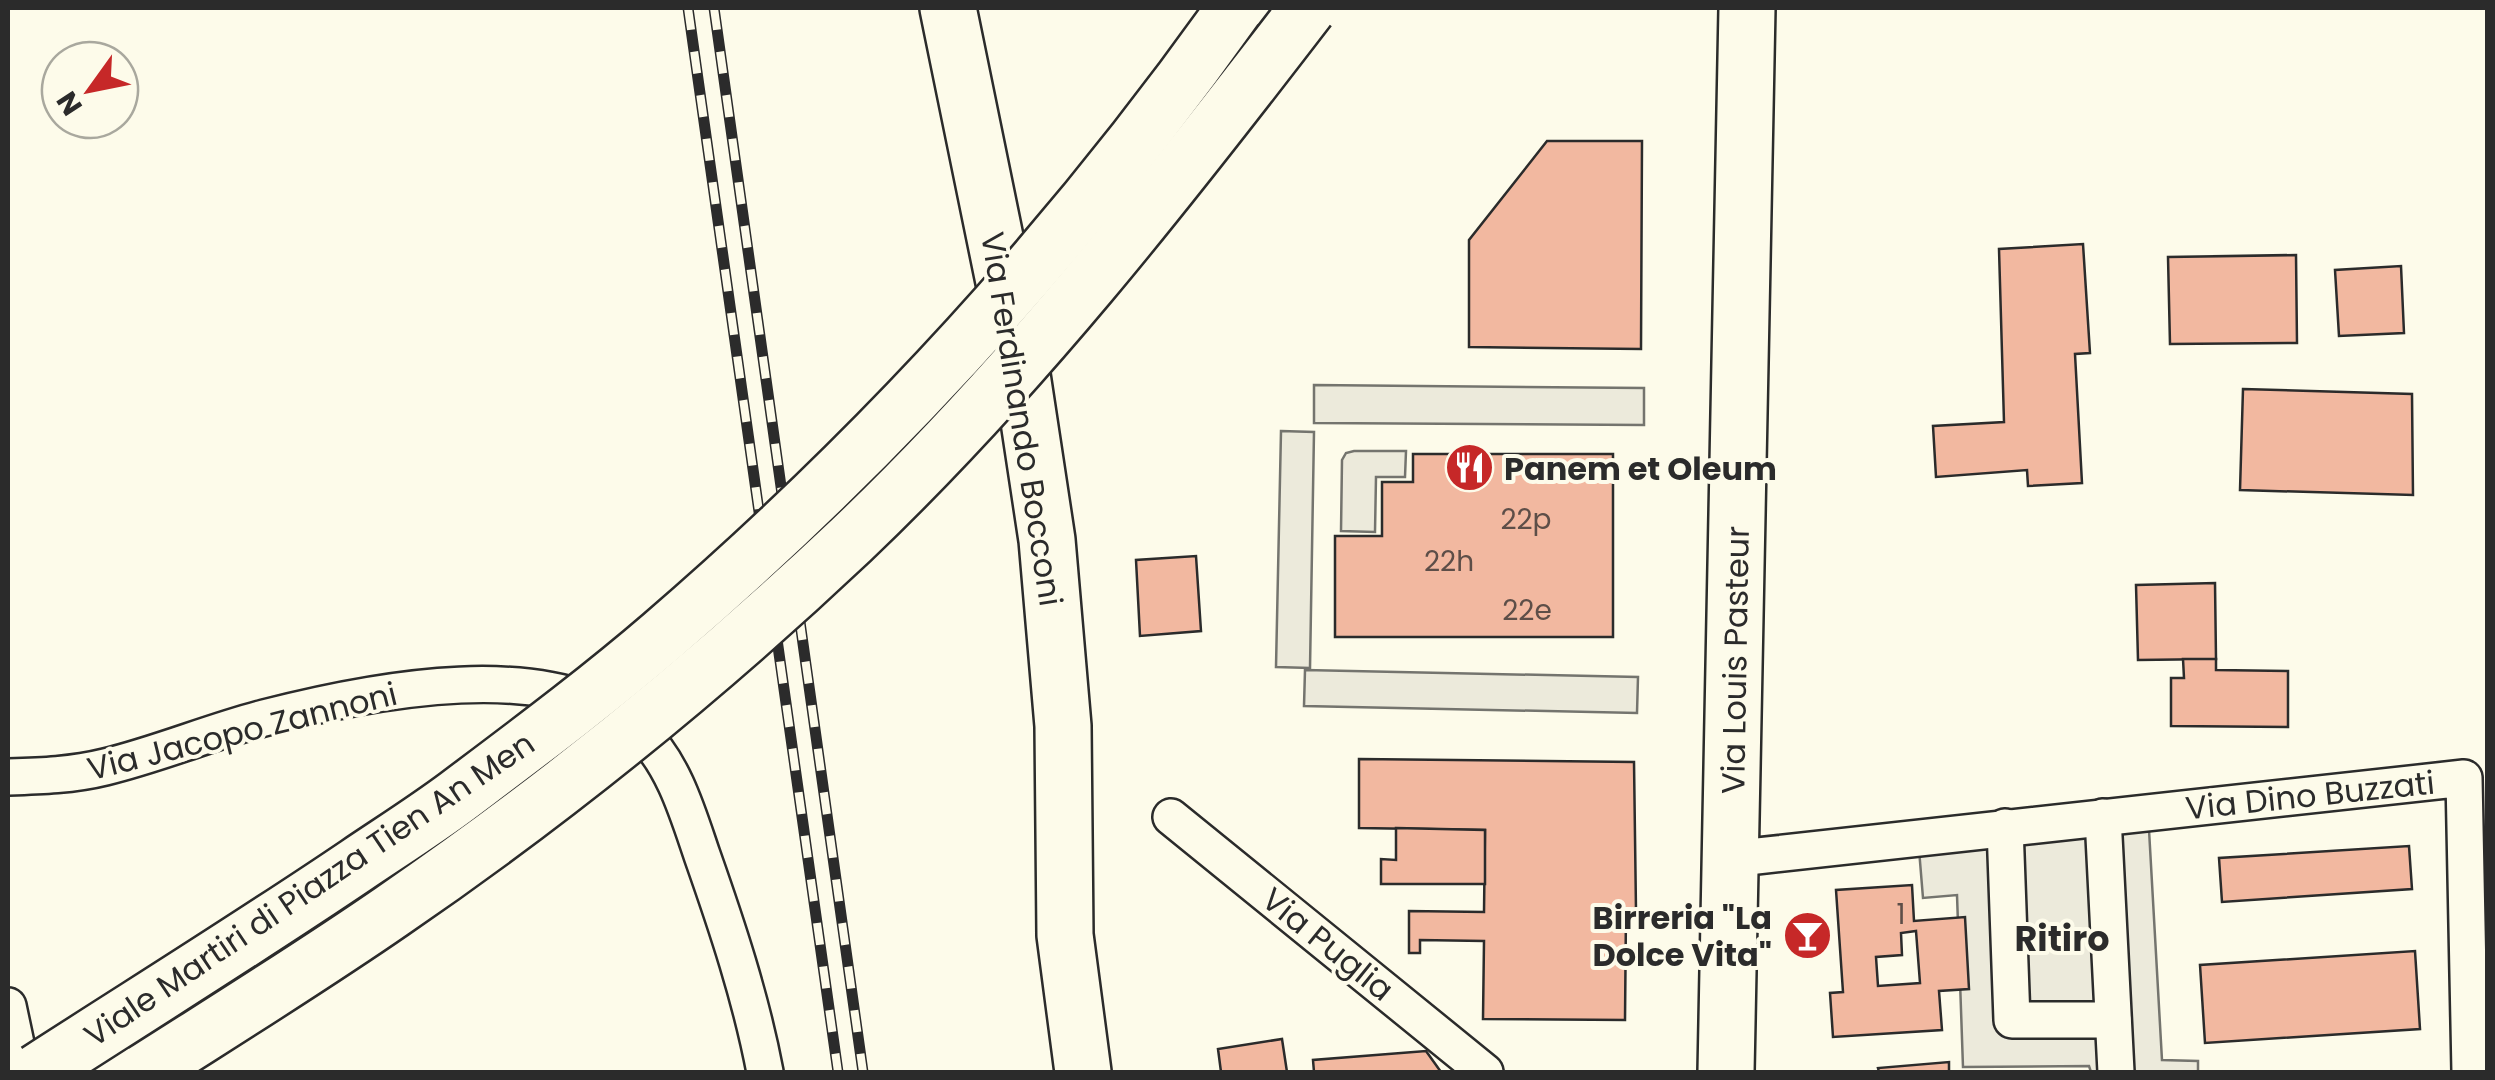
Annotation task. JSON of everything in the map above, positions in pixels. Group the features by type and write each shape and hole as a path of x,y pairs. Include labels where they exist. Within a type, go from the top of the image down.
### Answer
{"main road":[{"name":"Via Ferdinando Bocconi","path":"948,8 1019,354 1047,540 1063,726 1065,934 1083,1072"},
{"name":"Viale Martiri di Piazza Tien An Men","path":"38,1072 249,938 454,799 661,637 765,543 980,326 1079,212 1186,78 1235,8"},
{"name":"Viale Martiri di Piazza Tien An Men","path":"144,1072 490,842 691,683 783,602 852,538 996,391 1118,251 1308,8"},
{"name":"Via Louis Pasteur","path":"1726,1072 1747,8"}],"street":[{"name":"Via Jacopo Zannoni","path":"8,777 54,776 101,768 276,715 338,700 422,687 514,685 607,709 642,734 663,762 683,802 728,928 765,1072"},
{"name":"Via Dino Buzzati","path":"1730,859 2464,778 2470,1072"},
{"name":"Via Puglia","path":"1170,817 1485,1072"},
{"path":"2103,817 2116,1072"},
{"path":"2005,828 2012,1020 2113,1020"},
{"path":"8,1006 22,1072"}],"shaded area":[{"path":"1314,385 1644,388 1644,425 1314,423"},
{"path":"1281,431 1314,432 1310,668 1276,667"},
{"path":"1406,451 1405,477 1376,477 1375,532 1341,531 1342,460 1346,453"},
{"path":"1305,670 1638,677 1637,713 1304,706"},
{"path":"2148,812 2162,1060 2198,1061 2198,1072 2091,1072 2089,1066 1963,1067 1957,895 1923,898 1918,837"}],"building":[{"path":"1547,141 1642,141 1641,349 1469,347 1469,240"},
{"path":"2083,244 2090,353 2075,354 2082,483 2028,486 2027,470 1936,477 1933,426 2004,422 1999,249"},
{"path":"2296,255 2297,343 2170,344 2168,257"},
{"path":"2401,266 2404,333 2339,336 2335,270"},
{"path":"2243,389 2412,394 2413,495 2240,490"},
{"path":"1413,454 1613,454 1613,637 1335,637 1335,536 1382,536 1382,482 1413,482"},
{"path":"1196,556 1201,631 1140,636 1136,560"},
{"path":"2215,583 2216,659 2138,660 2136,585"},
{"path":"2183,659 2216,659 2216,670 2288,671 2288,727 2171,726 2171,678 2184,678"},
{"path":"1359,759 1634,762 1636,911 1626,911 1625,1020 1483,1019 1484,941 1420,940 1420,953 1409,953 1409,911 1484,912 1485,830 1359,828"},
{"path":"1396,828 1485,830 1485,884 1381,884 1381,859 1396,860"},
{"path":"2409,846 2412,889 2222,902 2219,858"},
{"path":"1912,885 1914,921 1965,917 1969,989 1939,991 1942,1030 1833,1037 1830,993 1843,992 1836,890","holes":["1916,931 1920,983 1878,986 1876,957 1902,955 1901,933"]},
{"path":"2415,951 2420,1029 2205,1043 2200,965"},
{"path":"1282,1039 1287,1072 1221,1072 1218,1049"},
{"path":"1426,1051 1441,1072 1314,1072 1313,1060"},
{"path":"1949,1062 1949,1072 1879,1072 1878,1068"}],"railway":[{"path":"688,8 838,1072"},
{"path":"714,8 863,1072"}],"place":[{"name":"Panem et Oleum","path":"1469,468"},
{"name":"Birreria \"La Dolce Vita\"","path":"1807,935"}],"district":[{"name":"Ritiro","path":"2062,938"}]}
